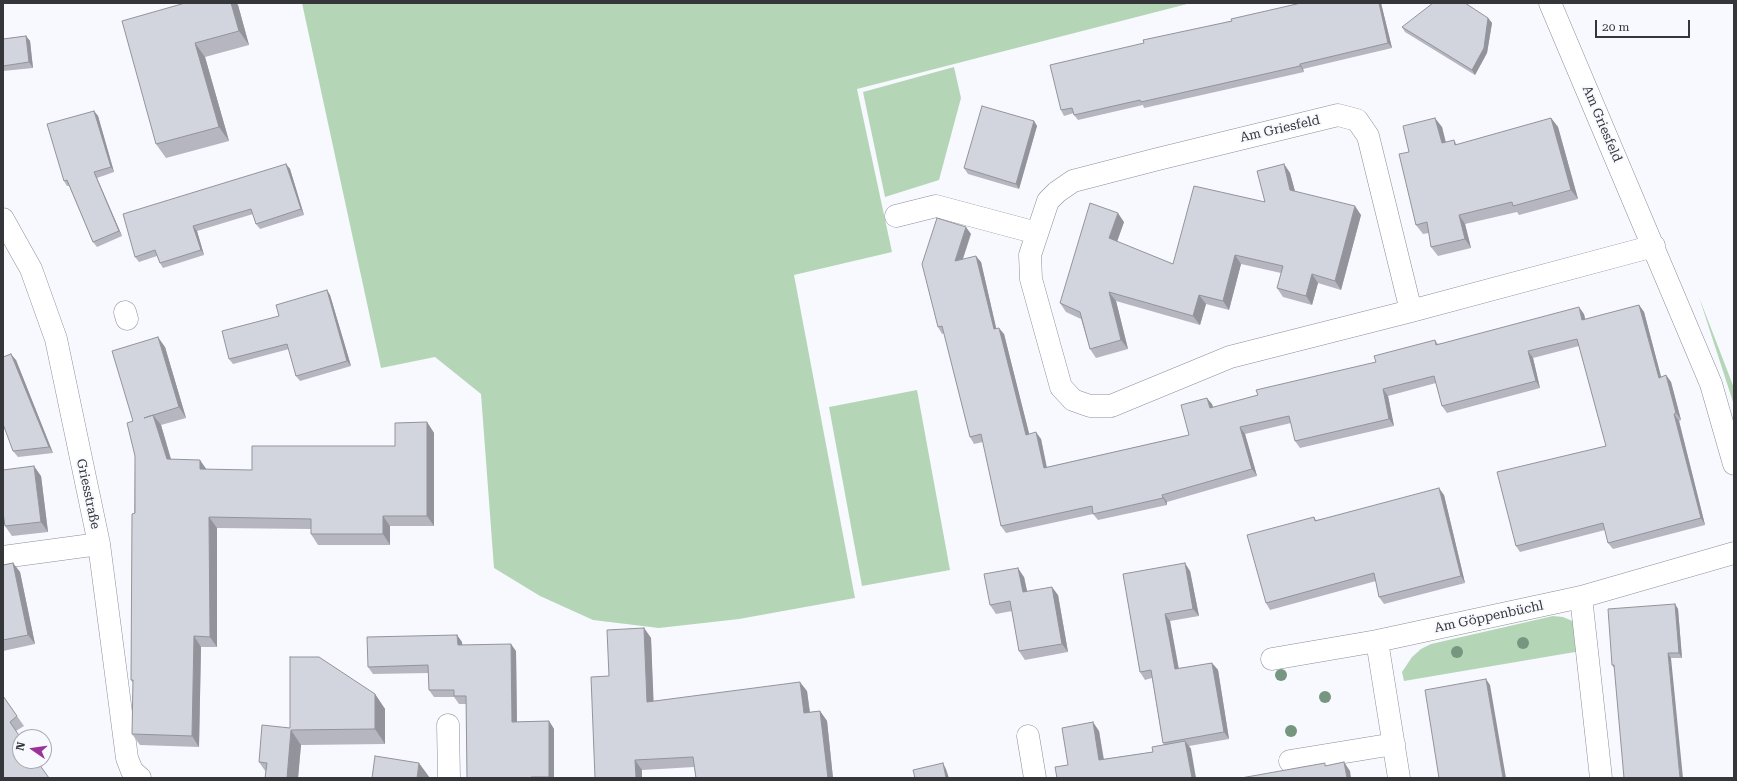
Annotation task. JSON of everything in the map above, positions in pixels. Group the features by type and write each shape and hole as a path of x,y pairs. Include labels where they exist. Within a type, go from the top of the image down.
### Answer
{"street":[{"name":"Am Griesfeld","path":"1550,3 1654,246 1711,384 1734,464"},
{"name":"Am Griesfeld","path":"1412,311 1368,136 1357,120 1338,115 1158,158 1073,181 1057,192 1048,201 1030,254 1031,279 1061,387 1073,400 1090,406 1111,406 1230,357 1412,311 1654,246"},
{"path":"896,216 936,206 1037,233"},
{"name":"Griesstraße","path":"3,219 31,269 56,339 99,544 127,758 132,771 140,778"},
{"path":"3,557 99,544"},
{"name":"Am Göppenbüchl","path":"1272,659 1377,641 1581,597 1734,553"},
{"path":"1581,597 1601,778"},
{"path":"1377,641 1399,778"},
{"path":"448,725 449,778"},
{"path":"1028,736 1035,778"},
{"path":"1290,761 1394,744"}],"green space":[{"path":"302,3 1191,3 857,89 892,252 794,275 855,598 739,619 659,628 593,620 540,596 494,568 481,394 435,357 381,368"},
{"path":"954,67 961,98 939,180 885,197 863,92"},
{"path":"1699,297 1734,388 1734,405"},
{"path":"917,390 950,570 862,586 829,407"},
{"path":"1553,616 1563,617 1575,622 1581,651 1404,681 1402,672 1412,657 1421,649 1431,644"}],"building":[{"path":"185,3 231,3 239,31 195,43 219,127 156,144 122,21"},
{"path":"1301,3 1379,3 1388,43 1300,64 1300,66 1141,102 1140,100 1074,115 1072,108 1061,110 1050,65 1144,43 1143,40 1232,21 1231,19"},
{"path":"1433,3 1465,3 1488,18 1484,48 1472,70 1402,27"},
{"path":"26,36 29,62 3,66 3,39"},
{"path":"982,106 1034,121 1016,184 964,168"},
{"path":"94,111 111,167 94,172 119,231 93,242 67,180 64,181 47,124"},
{"path":"1435,118 1442,143 1454,140 1455,145 1551,118 1571,190 1513,206 1512,202 1459,215 1465,239 1431,247 1427,222 1416,225 1399,154 1409,152 1403,126"},
{"path":"286,164 301,209 256,224 251,209 193,226 201,250 160,263 155,250 135,257 123,214"},
{"path":"1284,164 1290,190 1355,206 1335,281 1312,274 1306,296 1277,288 1283,266 1235,255 1223,301 1199,295 1193,316 1109,292 1121,340 1090,349 1080,312 1060,303 1090,203 1118,213 1109,238 1173,264 1194,186 1265,202 1257,171"},
{"path":"937,218 966,227 955,261 976,256 994,329 999,328 1026,435 1036,432 1044,468 1189,435 1181,405 1207,398 1210,408 1258,395 1256,390 1376,362 1374,356 1435,340 1436,345 1579,307 1582,320 1639,305 1659,378 1666,375 1676,413 1674,414 1701,518 1608,543 1603,523 1516,546 1497,472 1606,446 1577,339 1528,351 1536,381 1442,406 1434,376 1383,389 1389,419 1295,441 1289,416 1240,427 1252,469 1162,495 1163,498 1093,514 1092,506 1001,526 981,434 970,437 942,326 938,327 922,264"},
{"path":"327,290 347,361 296,376 287,344 229,359 222,331 279,316 276,305"},
{"path":"158,337 179,407 153,415 167,459 200,460 200,469 252,470 252,446 395,446 395,423 427,422 427,516 383,516 383,534 311,534 311,519 209,517 210,637 194,636 192,736 132,734 132,514 135,513 135,456 127,423 133,421 112,351"},
{"path":"11,354 49,447 13,451 3,424 3,357"},
{"path":"34,466 41,522 5,526 3,513 3,470"},
{"path":"1439,488 1461,576 1379,597 1374,573 1266,603 1247,535 1314,517 1315,521"},
{"path":"13,563 28,635 3,640 3,565"},
{"path":"1185,563 1193,609 1165,614 1175,669 1212,663 1224,732 1163,743 1151,670 1140,672 1123,574"},
{"path":"1018,568 1023,592 1052,587 1062,644 1019,651 1010,601 990,605 984,574"},
{"path":"1675,604 1679,653 1668,653 1680,778 1624,778 1614,665 1612,665 1608,609"},
{"path":"644,628 647,702 800,682 804,713 820,711 828,778 696,778 693,757 635,760 636,778 595,778 591,677 609,676 607,630"},
{"path":"457,635 458,645 511,644 512,722 549,721 549,777 467,778 466,696 454,696 454,690 429,690 428,665 368,667 367,637"},
{"path":"290,657 319,657 375,694 375,729 291,730 287,778 265,778 267,763 259,762 262,725 290,728"},
{"path":"1486,679 1503,778 1439,778 1425,690"},
{"path":"3,696 17,716 10,722 15,729 12,729 12,769 43,769 49,778 3,778"},
{"path":"1093,722 1099,760 1153,752 1152,747 1185,741 1192,778 1057,778 1055,767 1068,765 1062,728"},
{"path":"375,756 419,763 417,778 372,778"},
{"path":"1344,762 1347,778 1241,778 1325,763 1325,766"},
{"path":"943,763 946,778 915,778 913,770"}]}
